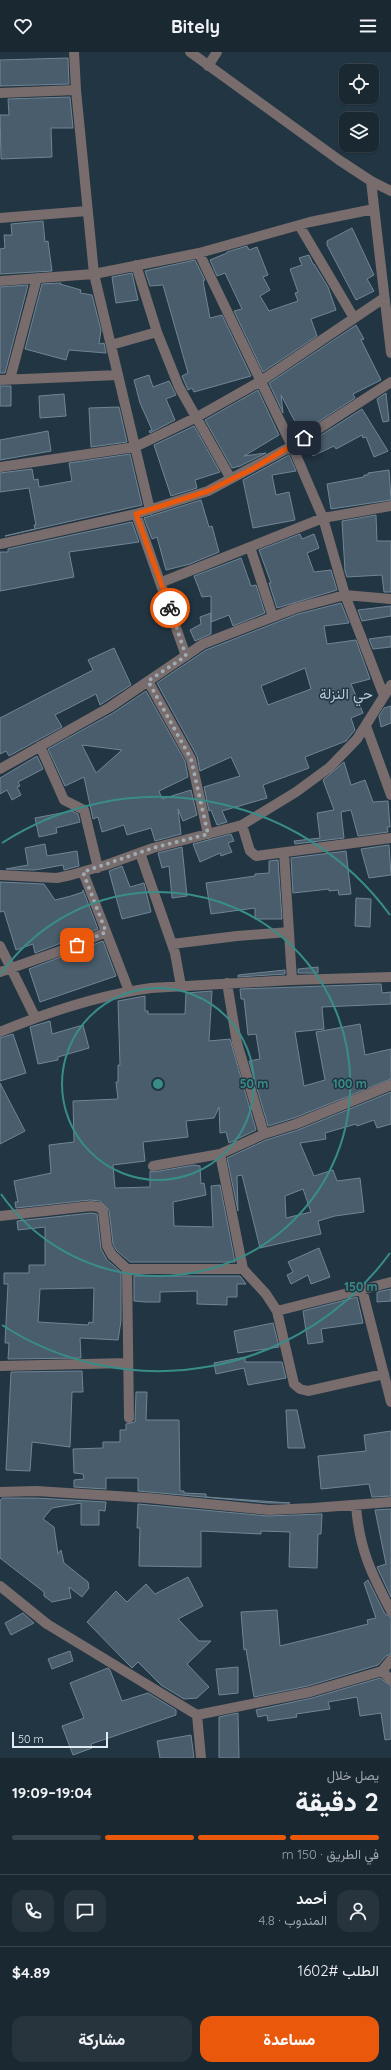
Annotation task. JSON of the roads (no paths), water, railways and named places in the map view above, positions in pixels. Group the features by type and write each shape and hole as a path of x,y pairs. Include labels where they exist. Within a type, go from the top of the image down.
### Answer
{"street":[{"path":"74,52 76,90 94,274 150,510"},
{"path":"190,52 371,181 391,191"},
{"path":"208,66 217,52"},
{"path":"0,93 76,90"},
{"path":"371,181 391,353"},
{"path":"0,281 94,274 199,253 299,225 374,209"},
{"path":"0,218 87,211"},
{"path":"299,225 354,318"},
{"path":"199,253 292,446 323,518 345,595 384,696"},
{"path":"136,265 157,332 179,387 231,479"},
{"path":"37,278 5,379 118,374"},
{"path":"0,468 136,447 197,417 261,381 384,298"},
{"path":"111,345 157,332"},
{"path":"0,544 136,514 208,491 292,446 391,382"},
{"path":"162,582 323,518 391,506"},
{"path":"136,514 162,582 186,656"},
{"path":"250,547 273,617"},
{"path":"0,768 110,707 203,644 296,608 345,595 391,599"},
{"path":"148,681 191,759 208,834"},
{"path":"0,875 57,878 98,868 140,852 242,825 296,792 330,767 357,739 391,685"},
{"path":"366,726 391,794"},
{"path":"40,746 59,792 64,800 84,810 98,868"},
{"path":"242,825 250,851 254,856 391,838"},
{"path":"140,852 172,944 181,986"},
{"path":"284,853 292,980"},
{"path":"83,872 129,991"},
{"path":"0,972 77,945 106,932"},
{"path":"172,944 237,936 289,932"},
{"path":"0,946 35,1017"},
{"path":"0,1032 35,1017 129,991 227,983 391,977"},
{"path":"227,983 237,1043 264,1134"},
{"path":"153,1166 220,1154 264,1134 296,1124 391,1086"},
{"path":"220,1154 243,1269 266,1294 277,1311 294,1384 300,1389 308,1391 384,1374"},
{"path":"0,1216 91,1206 99,1207 103,1211 107,1246 112,1255 127,1269 243,1269"},
{"path":"127,1269 129,1418"},
{"path":"277,1311 391,1282"},
{"path":"362,1289 391,1402"},
{"path":"0,1366 128,1363"},
{"path":"0,1492 36,1491 148,1498 269,1510 391,1502"},
{"path":"356,1505 361,1545 370,1573 391,1611"},
{"path":"0,1586 47,1624 197,1714 310,1692 382,1671 391,1660"},
{"path":"382,1671 391,1680"},
{"path":"197,1714 200,1758"}],"district":[{"name":"حي النزلة","path":"346,693"}]}
